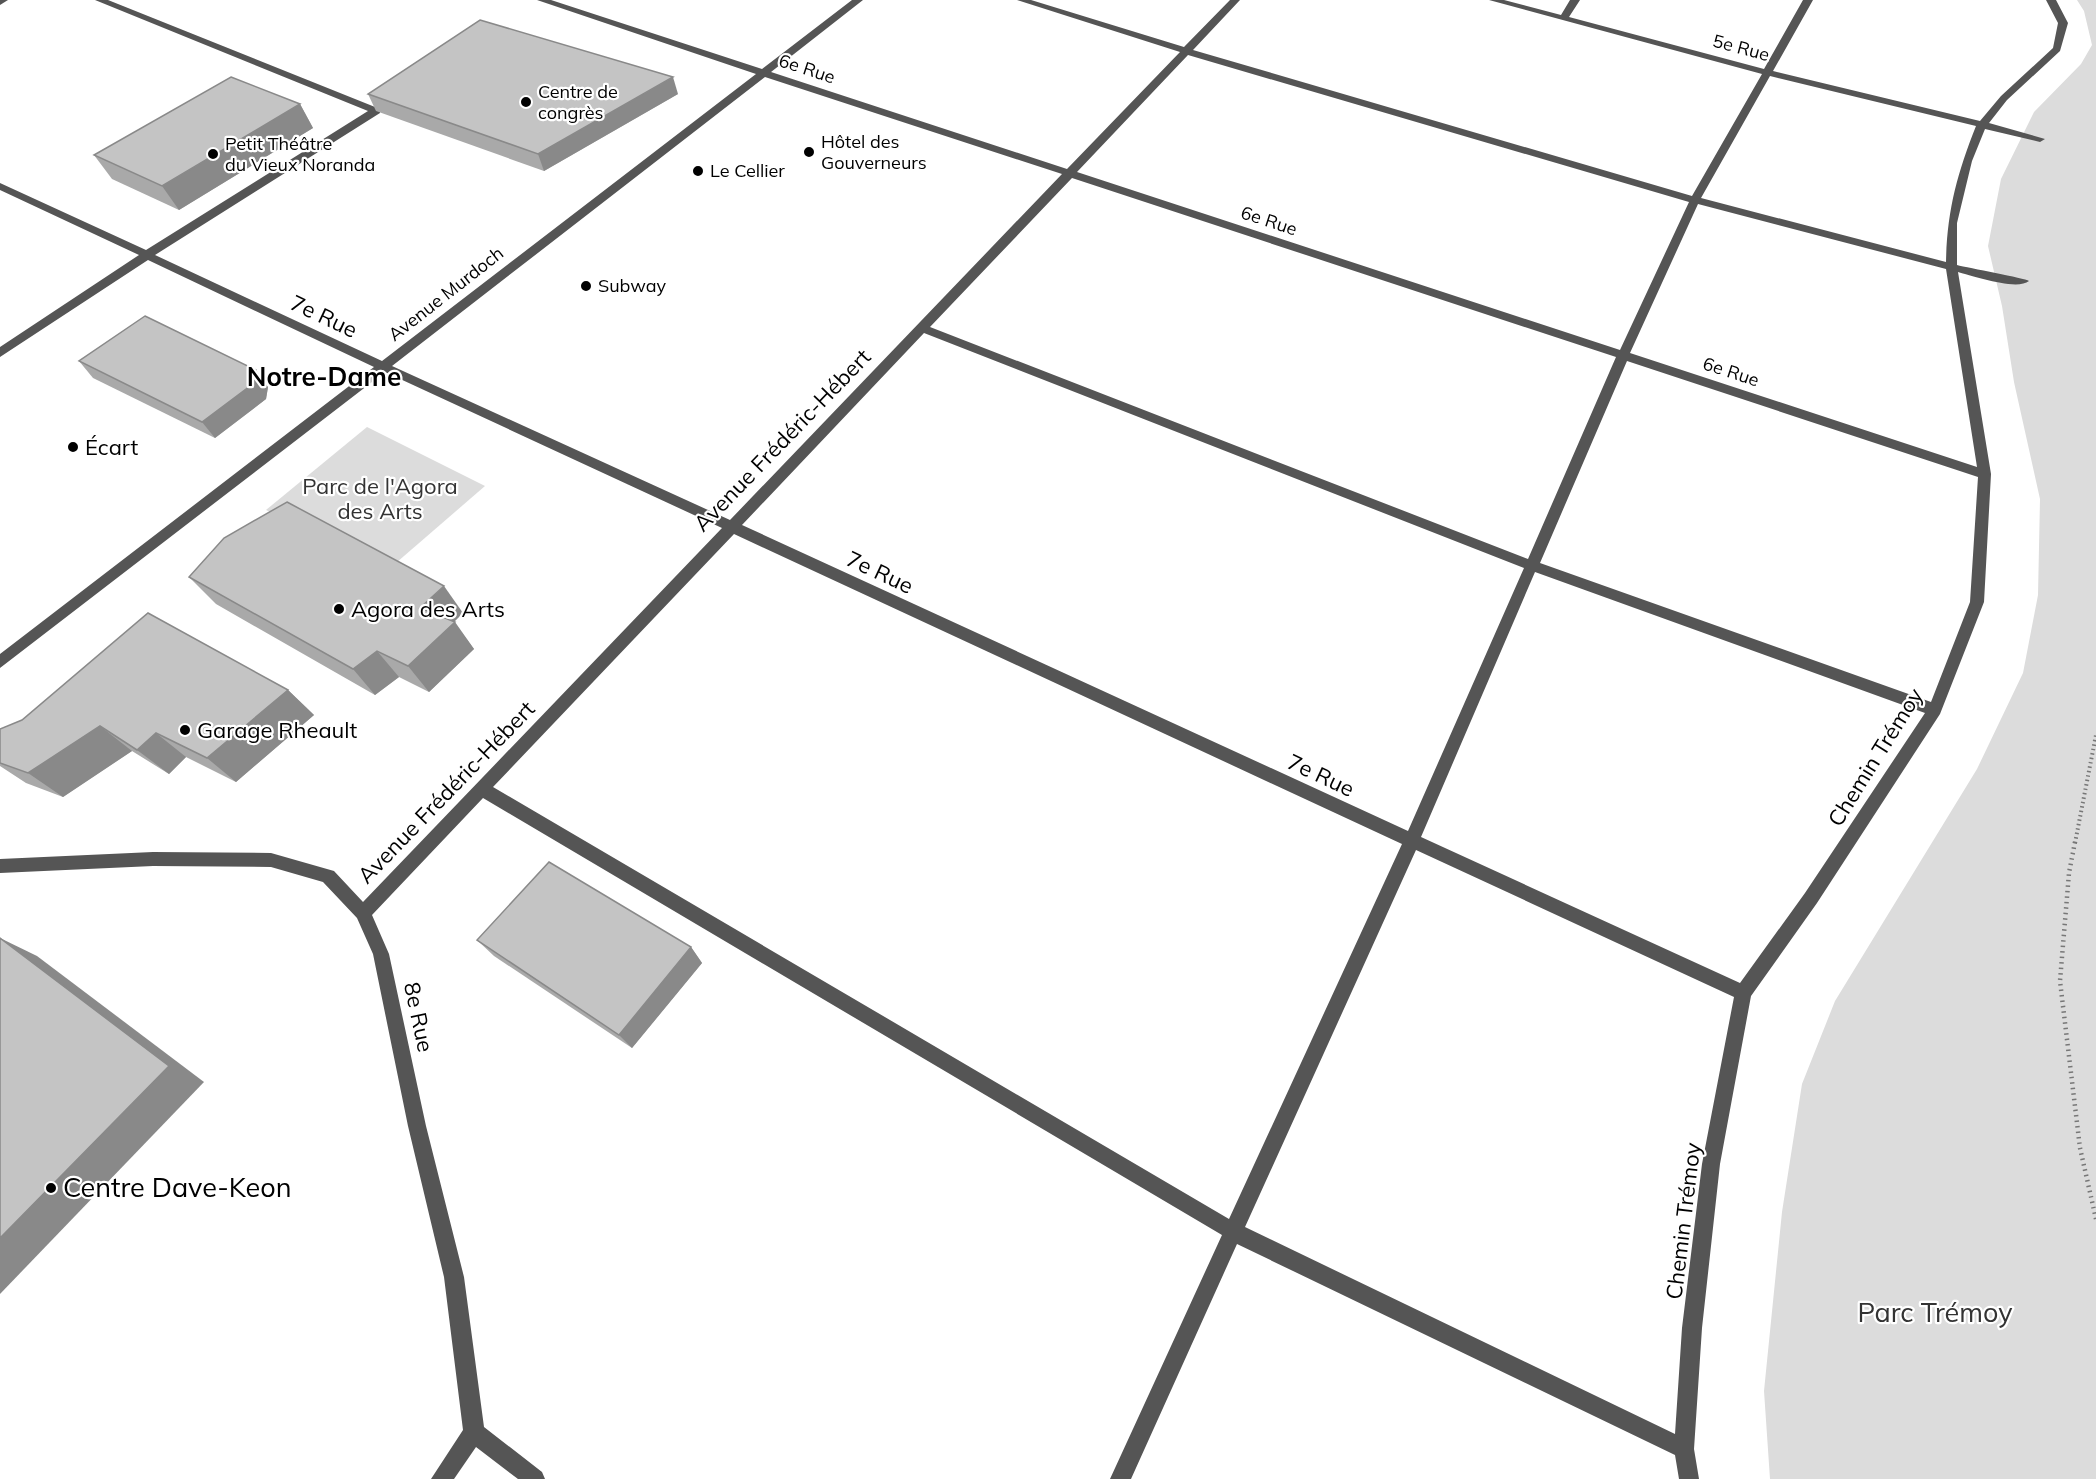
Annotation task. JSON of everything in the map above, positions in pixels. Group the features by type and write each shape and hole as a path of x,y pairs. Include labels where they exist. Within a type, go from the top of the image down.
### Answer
{"street":[{"path":"0,353 147,255 376,111 100,0"},
{"name":"6e Rue","path":"543,0 1985,474"},
{"name":"Avenue Murdoch","path":"0,662 858,0"},
{"path":"1022,0 1186,51 1695,200 1994,278 2024,281"},
{"name":"Avenue Frédéric-Hébert","path":"363,913 1235,0"},
{"name":"5e Rue","path":"1494,0 1766,72 2040,139"},
{"path":"1564,18 1575,0"},
{"path":"1120,1479 1412,840 1530,566 1695,200 1808,0"},
{"name":"Chemin Trémoy","path":"1689,1479 1684,1449 1692,1328 1711,1164 1743,993 1811,898 1935,710 1977,602 1985,474 1951,266 1952,223 1967,161 1982,125 2004,98 2057,50 2063,22 2051,0"},
{"name":"7e Rue","path":"0,186 382,366 1743,993"},
{"path":"922,328 1530,566 1935,710"},
{"path":"482,789 1234,1232 1684,1449"},
{"name":"8e Rue","path":"0,866 153,859 271,860 328,876 363,913 381,954 417,1126 454,1277 474,1433"},
{"path":"441,1479 474,1433 535,1479"}],"path":[{"path":"2096,735 2069,873 2060,981 2080,1148 2096,1219"}],"green space":[{"name":"Parc Trémoy","path":"2077,0 2096,0 2096,1479 1770,1479 1764,1391 1782,1212 1802,1084 1835,1001 1977,769 2023,673 2038,595 2040,499 2014,382 2002,306 1988,246 2001,179 2034,112 2081,64 2092,45 2084,11"},
{"name":"Parc de l'Agora des Arts","path":"367,427 485,486 389,569 266,510"}],"building":[{"name":"Centre de congrès","path":"480,20 673,77 538,154 368,94"},
{"path":"231,77 300,104 162,186 94,155"},
{"path":"145,316 256,370 254,383 202,422 79,361"},
{"name":"Agora des Arts","path":"287,502 444,586 420,608 455,622 408,666 377,651 353,669 189,577 224,538"},
{"path":"148,613 288,690 207,758 156,733 137,750 100,726 28,773 0,763 0,729 22,720"},
{"path":"549,862 691,947 619,1035 477,940"},
{"name":"Centre Dave-Keon","path":"0,938 169,1066 0,1238"}],"place":[{"name":"Centre de congrès","path":"526,102"},
{"name":"Hôtel des Gouverneurs","path":"809,152"},
{"name":"Petit Théâtre du Vieux Noranda","path":"213,154"},
{"name":"Le Cellier","path":"698,171"},
{"name":"Subway","path":"586,286"},
{"name":"Écart","path":"73,447"},
{"name":"Agora des Arts","path":"339,609"},
{"name":"Garage Rheault","path":"185,730"},
{"name":"Centre Dave-Keon","path":"51,1188"}],"district":[{"name":"Notre-Dame","path":"324,377"}]}
